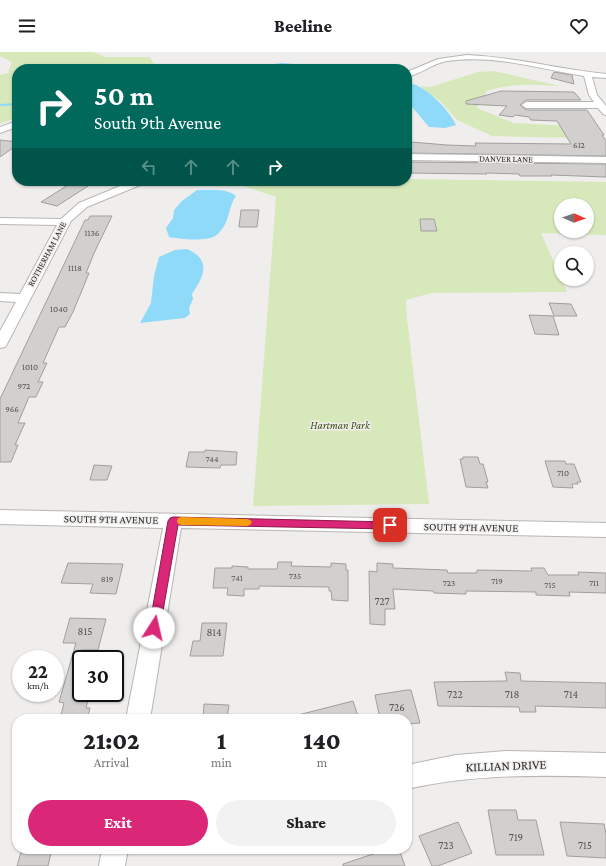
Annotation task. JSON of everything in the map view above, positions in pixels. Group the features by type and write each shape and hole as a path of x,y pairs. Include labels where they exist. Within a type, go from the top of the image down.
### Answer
{"street":[{"path":"412,73 439,61 476,56 522,60 566,71 588,75 606,76"},
{"path":"588,75 592,95 603,109"},
{"path":"526,105 603,109"},
{"path":"0,130 12,126"},
{"name":"DANVER LANE","path":"412,157 606,160"},
{"name":"ROTHERHAM LANE","path":"0,344 63,222 71,213 82,205 129,186"},
{"path":"0,221 63,222"},
{"path":"0,297 24,298"},
{"name":"SOUTH 9TH AVENUE","path":"0,517 606,530"},
{"path":"139,714 173,521"},
{"name":"KILLIAN DRIVE","path":"412,776 451,768 488,764 606,765"},
{"path":"112,866 114,854"}],"green space":[{"path":"0,52 93,52 106,57 150,57 154,64 12,64 12,119 0,124 0,75 8,73 12,62 0,56"},
{"path":"494,71 560,86 524,85 496,88 487,91 477,108 514,123 569,126 577,138 492,136 457,120 440,101 420,86 430,87 478,72"},
{"name":"Hartman Park","path":"412,179 606,182 606,235 594,235 594,198 554,198 554,233 541,233 554,262 554,286 564,286 567,292 432,293 406,300 429,504 253,506 276,197 244,186 412,186"}],"water":[{"path":"412,84 421,87 435,98 448,112 456,125 445,128 429,127 412,107"},
{"path":"197,190 223,191 232,193 236,196 232,202 224,226 217,235 211,238 186,239 169,237 166,228 173,218 174,210 182,201"},
{"path":"187,249 195,253 203,263 200,281 192,294 193,299 189,308 190,314 185,318 140,323 151,303 154,276 159,257 175,250"}],"building":[{"path":"554,72 572,75 574,84 551,78"},
{"path":"501,91 574,92 581,100 526,100 520,105 526,110 587,110 604,135 602,135 606,141 606,156 412,153 412,142 476,146 475,143 571,144 557,121 531,120 529,117 499,115 507,106 466,104 466,101"},
{"path":"0,140 12,141 12,149 0,157"},
{"path":"412,162 606,164 606,177 551,175 552,176 520,176 519,174 486,173 487,174 412,173"},
{"path":"66,186 88,186 57,206 41,202"},
{"path":"241,210 259,210 257,227 239,227"},
{"path":"90,216 112,216 86,273 89,273 73,312 65,327 59,327 43,363 47,363 38,382 43,382 36,397 29,397 18,423 25,423 15,445 18,445 11,462 0,462 0,399 85,220 88,220"},
{"path":"420,219 434,219 437,231 421,231"},
{"path":"549,303 571,304 577,316 554,316"},
{"path":"529,315 553,316 559,335 535,334"},
{"path":"205,450 237,452 236,465 221,465 220,468 186,467 189,452 205,452"},
{"path":"463,457 478,457 480,464 483,464 488,482 486,482 488,488 466,487 460,459 463,459"},
{"path":"545,461 565,461 566,464 574,464 581,482 577,482 578,484 572,484 573,488 553,487"},
{"path":"94,465 112,466 107,480 90,480"},
{"path":"278,562 292,562 291,566 331,567 331,563 346,564 346,570 348,570 348,601 332,600 329,587 259,586 259,589 244,589 244,596 227,595 228,588 213,588 215,568 232,568 232,566 248,567 248,569 277,569"},
{"path":"68,563 123,564 116,594 90,593 93,584 61,583"},
{"path":"377,563 393,564 393,568 447,570 448,573 477,573 477,570 532,571 531,568 544,568 548,575 579,575 578,572 606,573 606,593 569,592 570,596 536,595 536,592 466,591 466,594 393,589 395,609 385,609 385,625 370,624 369,571 377,572"},
{"path":"70,618 106,619 98,650 74,650 76,643 63,643"},
{"path":"202,623 227,623 223,656 190,656 193,641 200,641"},
{"path":"72,657 72,702 88,702 86,708 90,708 88,714 61,714 64,703 59,702 64,702 64,685"},
{"path":"505,672 520,673 521,681 606,683 606,708 535,706 536,712 520,712 519,707 438,706 434,682 507,681"},
{"path":"411,690 420,723 412,724 412,714 379,714 375,695"},
{"path":"353,701 357,714 302,714"},
{"path":"204,704 229,705 228,714 203,714"},
{"path":"488,810 516,810 518,820 536,820 544,855 496,855"},
{"path":"458,822 472,853 438,866 432,866 419,836"},
{"path":"560,822 604,824 606,834 606,858 567,856"},
{"path":"20,854 51,854 48,866 17,866"},
{"path":"373,854 401,854 405,866 343,866 343,864"}],"waterway":[{"path":"0,105 12,104"}],"slow traffic":[{"path":"182,521 247,522"}],"route":[{"path":"154,628 173,521 390,525"}]}
